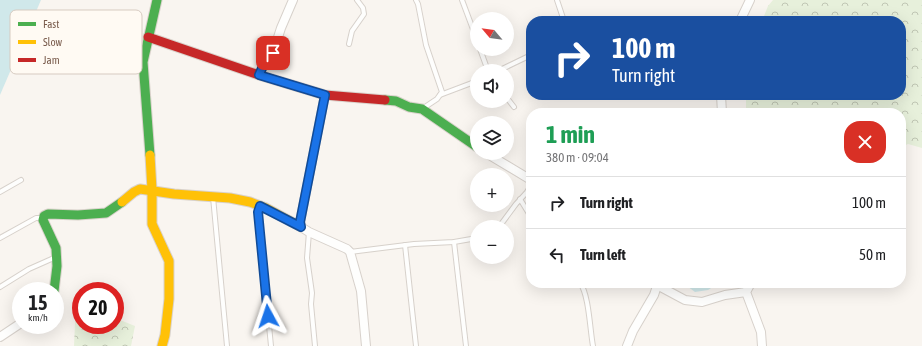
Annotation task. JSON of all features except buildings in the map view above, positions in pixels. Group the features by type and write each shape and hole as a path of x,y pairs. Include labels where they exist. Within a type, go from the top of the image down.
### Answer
{"street":[{"path":"157,0 143,62 152,190 152,224 169,261 169,299 166,335 162,346"},
{"path":"259,75 264,64 273,53 281,28 293,0"},
{"path":"742,16 750,0"},
{"path":"148,37 259,75 325,95 396,101 409,107 422,109 470,142"},
{"path":"305,230 300,222 325,95"},
{"path":"498,160 526,177"},
{"path":"55,282 56,248 43,218 48,214 78,215 106,213 118,206 134,192 140,189 180,194 213,195 241,200 260,206 305,230 347,249 350,252 361,290 366,346"},
{"path":"627,346 633,331 657,288"},
{"path":"665,288 685,300 702,302 746,292"},
{"path":"748,288 746,292 761,332 762,346"},
{"path":"0,337 12,329"}],"lane":[{"path":"349,44 352,31 364,14 363,8 357,0"},
{"path":"416,0 426,45 442,92 440,95"},
{"path":"462,0 470,21"},
{"path":"558,0 563,16"},
{"path":"513,64 526,58"},
{"path":"422,109 440,95 470,84"},
{"path":"0,192 21,180"},
{"path":"504,220 526,193"},
{"path":"213,195 227,346"},
{"path":"520,199 526,209"},
{"path":"260,206 258,212 271,346"},
{"path":"0,238 36,218 43,218"},
{"path":"305,230 312,293 311,304 315,346"},
{"path":"350,252 470,239"},
{"path":"454,242 466,346"},
{"path":"405,245 416,346"},
{"path":"0,287 29,269 56,257"},
{"path":"583,288 594,346"}],"green space":[{"path":"773,0 922,0 922,148 908,144 906,145 906,108 746,108 746,100 906,100 906,16 764,16 768,6"},
{"path":"124,322 135,326 131,346 74,346 75,334 124,334"}],"water":[{"path":"0,0 41,0 37,10 10,10 10,72 0,95"},
{"path":"690,288 711,288 708,290 695,292"}],"traffic: fast":[{"path":"150,155 143,62 157,0"},
{"path":"385,100 396,101 409,107 422,109 470,142"},
{"path":"55,282 57,266 56,248 43,220 44,216 48,214 78,215 106,213 122,202"}],"traffic: slow":[{"path":"150,155 152,224 169,261 169,299 165,335 162,346"},
{"path":"122,202 140,189 174,194 230,198 250,202 266,208 301,227"}],"traffic: jam":[{"path":"148,37 259,75 325,95 385,100"}],"route":[{"path":"268,316 258,212 260,206 279,214 301,227 300,222 325,95 259,75 264,64 273,53"}]}
